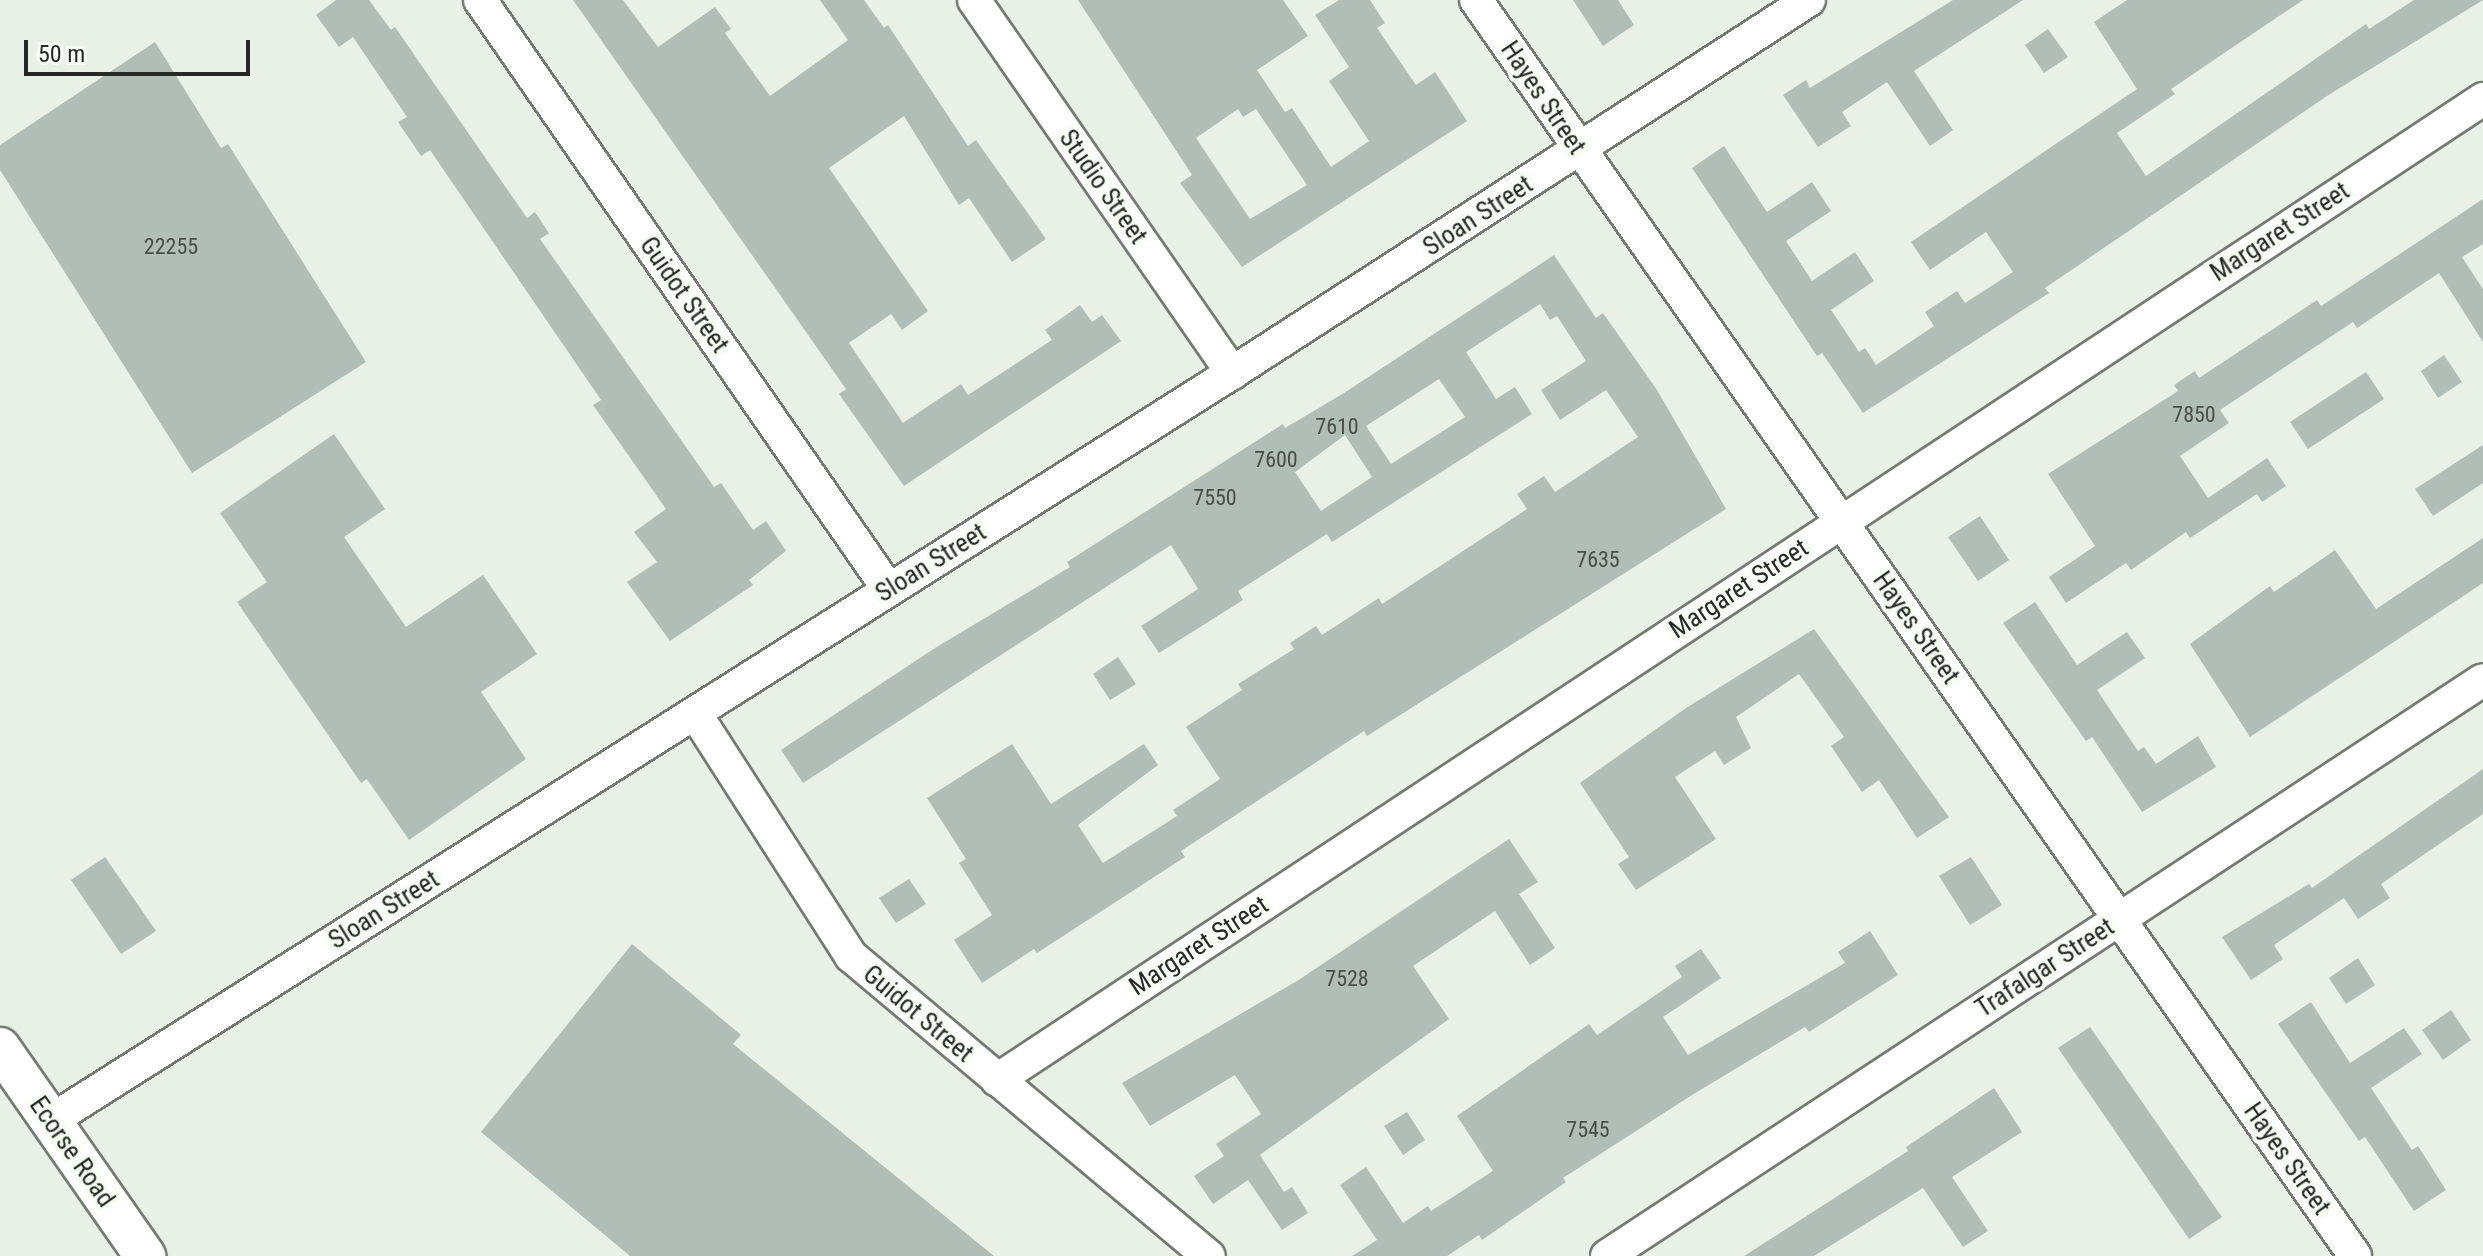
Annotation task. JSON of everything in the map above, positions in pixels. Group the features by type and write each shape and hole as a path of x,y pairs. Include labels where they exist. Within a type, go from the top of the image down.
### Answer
{"main road":[{"name":"Ecorse Road","path":"0,1048 145,1256"}],"street":[{"name":"Guidot Street","path":"480,0 889,590"},
{"name":"Studio Street","path":"974,0 1232,373"},
{"name":"Hayes Street","path":"1476,0 2355,1256"},
{"name":"Sloan Street","path":"50,1121 1232,373 1580,151 1809,0"},
{"name":"Margaret Street","path":"997,1080 2483,99"},
{"name":"Trafalgar Street","path":"1607,1256 2483,680"},
{"name":"Guidot Street","path":"695,713 851,956 1209,1256"}],"building":[{"path":"336,0 369,0 391,30 395,27 527,218 535,212 549,233 540,239 714,487 721,483 753,530 766,521 786,551 749,580 753,585 670,641 627,582 657,562 634,532 666,509 593,405 601,400 430,150 421,156 398,122 407,117 353,37 339,47 316,15"},
{"path":"573,0 623,0 658,47 715,7 731,29 725,33 770,96 848,40 820,0 864,0 884,28 888,25 968,146 976,140 1046,239 1012,262 969,198 959,205 904,116 829,168 928,311 902,330 891,314 849,343 903,423 961,384 968,395 1052,340 1045,330 1080,305 1092,322 1102,315 1121,341 904,486 839,394 846,389"},
{"path":"1078,0 1283,0 1308,36 1257,70 1285,112 1292,108 1331,167 1369,141 1329,81 1349,67 1315,15 1339,0 1370,0 1385,23 1377,28 1416,85 1435,72 1467,121 1242,267 1180,183 1192,175","holes":["1238,109 1243,117 1256,109 1307,185 1250,219 1196,138"]},
{"path":"1573,0 1618,0 1634,25 1603,46"},
{"path":"1953,0 2023,0 1914,71 1953,130 1930,146 1887,82 1842,112 1851,126 1818,147 1783,95 1806,80 1810,88"},
{"path":"2127,0 2303,0 2171,89 2175,94 2117,133 2146,176 2366,24 2369,29 2414,0 2483,0 2330,94 2045,288 2049,293 1863,413 1822,353 1817,356 1692,168 1724,146 1767,212 1812,182 1831,211 1786,241 1812,281 1855,252 1874,281 1831,310 1859,352 1865,348 1876,365 1934,326 1925,312 1957,291 1965,303 2013,272 1986,232 1930,270 1911,242 2137,89 2094,22"},
{"path":"2048,29 2068,57 2044,73 2025,45"},
{"path":"155,42 221,148 228,144 366,362 192,473 0,170 0,145"},
{"path":"2483,199 2483,244 2462,257 2483,289 2483,342 2439,273 2357,328 2353,322 2220,410 2229,423 2180,456 2208,498 2267,458 2286,486 2262,502 2257,494 2190,538 2186,532 2131,570 2126,563 2066,603 2049,577 2095,546 2048,474 2178,391 2174,385 2195,371 2199,378 2317,300 2321,306"},
{"path":"1554,255 1596,318 1603,313 1657,390 1726,509 1367,736 1364,731 1181,851 1185,857 1037,953 1034,949 982,983 954,940 992,915 959,863 966,859 927,798 1012,744 1051,804 1144,744 1158,765 1078,825 1103,863 1177,816 1173,810 1220,779 1186,727 1242,690 1238,684 1294,649 1290,643 1316,626 1322,635 1379,598 1382,604 1527,509 1517,494 1544,476 1555,492 1638,437 1606,390 1560,420 1541,390 1586,361 1557,316 1550,320 1540,304 1466,352 1496,399 1515,387 1532,414 1332,542 1327,534 1238,591 1243,600 1159,653 1141,626 1198,589 1171,545 803,783 781,750 935,648 1070,567 1067,562 1283,424 1285,428 1344,393","holes":["1439,379 1465,417 1391,464 1366,426","1345,435 1372,477 1321,511 1295,472"]},
{"path":"2444,355 2462,382 2438,398 2421,371"},
{"path":"2366,372 2384,399 2308,449 2290,422"},
{"path":"334,434 385,509 344,537 406,627 483,575 537,654 481,692 526,759 409,840 367,779 361,783 237,602 267,582 220,513"},
{"path":"2483,445 2483,483 2433,516 2415,489"},
{"path":"1980,516 2009,560 1978,581 1948,537"},
{"path":"2483,538 2483,583 2250,737 2190,644 2270,586 2274,592 2335,550 2376,609"},
{"path":"2035,602 2077,665 2127,632 2145,658 2097,690 2138,751 2144,747 2156,764 2198,736 2216,767 2142,812 2092,737 2086,741 2003,623"},
{"path":"1814,629 1949,817 1917,838 1879,780 1862,792 1831,746 1844,737 1799,674 1736,717 1751,748 1724,765 1715,751 1675,777 1716,839 1636,890 1618,864 1629,857 1580,783 1686,708"},
{"path":"1118,657 1136,684 1110,700 1093,674"},
{"path":"2483,769 2483,814 2381,884 2390,898 2358,919 2344,898 2274,945 2283,959 2251,980 2222,937 2309,884 2312,888"},
{"path":"1509,839 1538,882 1519,894 1555,948 1530,965 1495,911 1413,966 1449,1019 1260,1155 1284,1192 1292,1187 1308,1213 1282,1230 1248,1180 1213,1204 1194,1176 1224,1156 1216,1144 1261,1114 1235,1075 1150,1126 1122,1083 1297,981"},
{"path":"105,857 156,931 121,954 71,880"},
{"path":"1971,857 2002,905 1970,925 1939,876"},
{"path":"909,879 926,904 896,923 879,898"},
{"path":"1870,931 1898,975 1809,1032 1805,1027 1692,1095 1563,1178 1566,1182 1482,1240 1479,1235 1447,1256 1352,1256 1377,1240 1340,1185 1366,1167 1403,1223 1428,1206 1431,1211 1493,1171 1457,1116 1589,1024 1597,1035 1682,977 1675,966 1701,949 1721,978 1663,1017 1688,1055 1845,963 1838,952"},
{"path":"632,944 741,1035 733,1044 994,1256 630,1256 481,1132"},
{"path":"2358,958 2375,985 2346,1004 2329,978"},
{"path":"2311,1002 2350,1063 2404,1028 2422,1054 2371,1088 2412,1150 2418,1146 2446,1190 2414,1211 2365,1137 2359,1141 2278,1024"},
{"path":"2451,1010 2471,1040 2443,1060 2422,1030"},
{"path":"2090,1027 2222,1217 2189,1239 2058,1048"},
{"path":"1994,1088 2022,1132 1952,1177 1988,1231 1963,1247 1923,1188 1814,1256 1744,1256 1908,1151 1906,1147"},
{"path":"1407,1112 1425,1140 1403,1155 1384,1126"}]}
